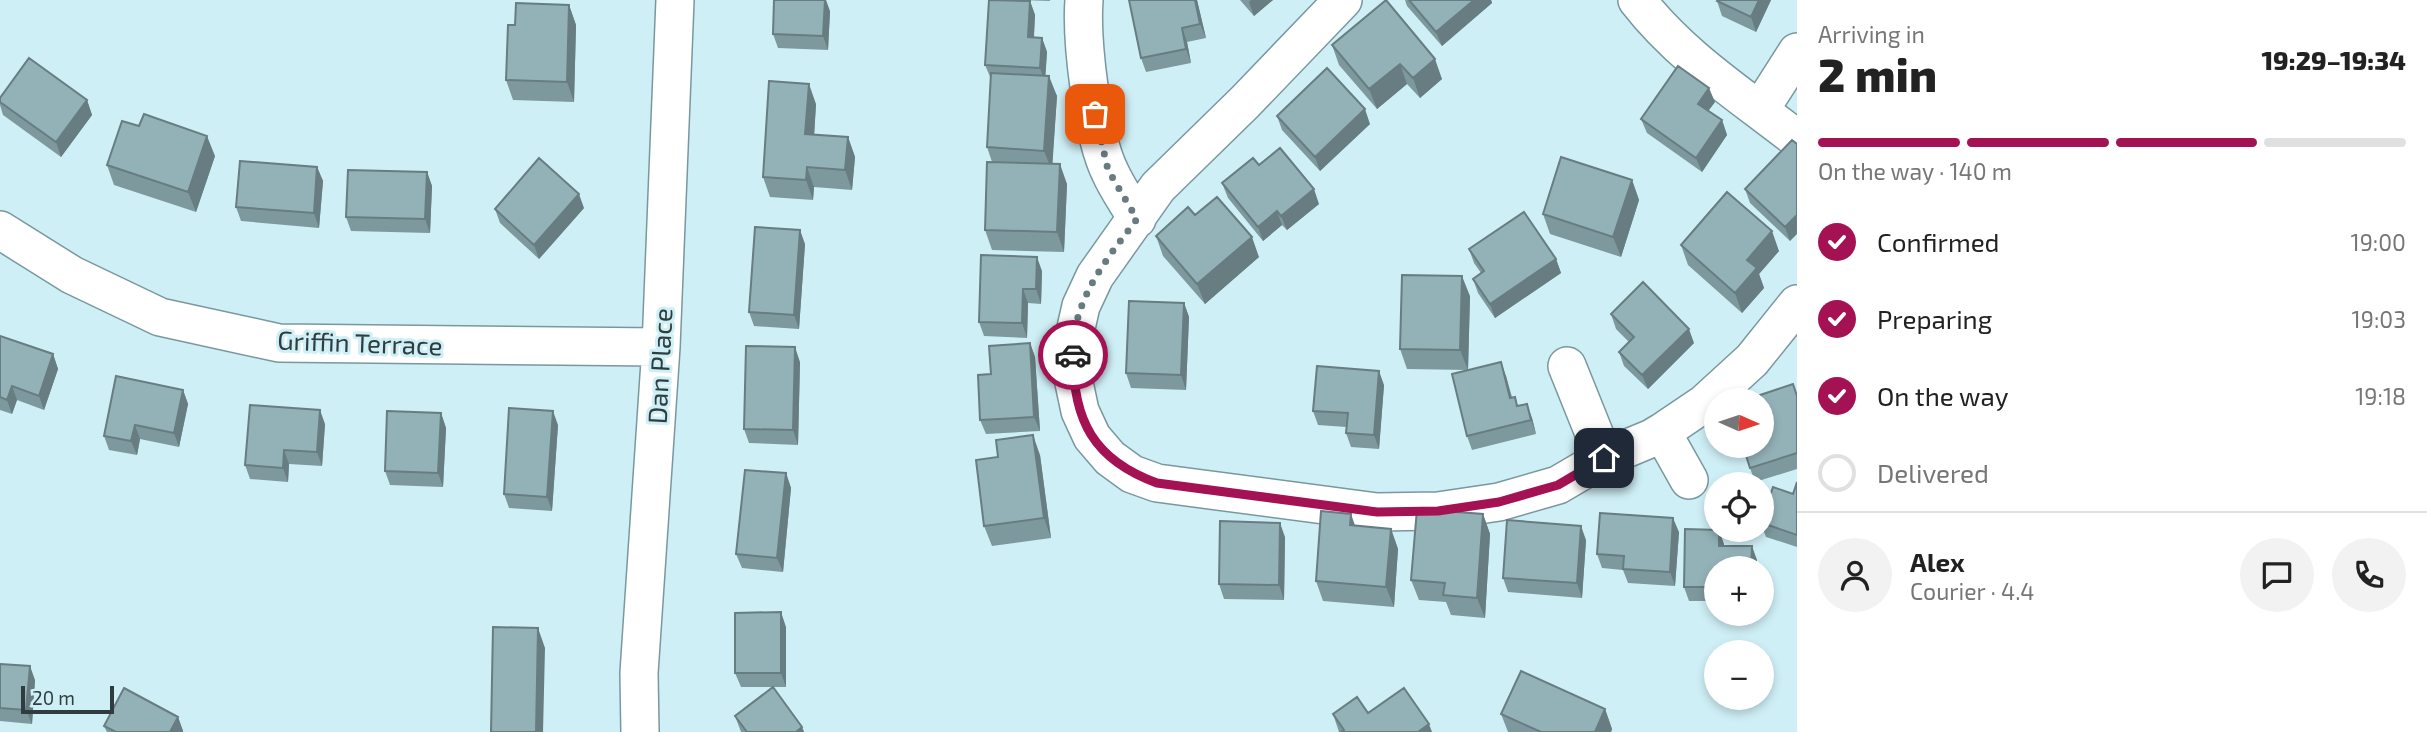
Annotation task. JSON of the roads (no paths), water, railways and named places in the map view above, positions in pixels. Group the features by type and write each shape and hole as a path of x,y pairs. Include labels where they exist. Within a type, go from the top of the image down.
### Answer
{"street":[{"name":"Dan Place","path":"640,732 639,673 661,348 675,0"},
{"path":"1084,0 1088,77 1098,132 1108,170 1137,219"},
{"path":"1343,0 1158,187 1095,275 1081,306 1073,341 1073,378 1080,411 1092,437 1110,458 1132,474 1157,483 1377,512 1438,511 1499,502 1558,485 1604,458 1662,432 1705,403 1752,360 1795,312"},
{"path":"1637,0 1656,25 1695,62 1797,139"},
{"path":"1760,110 1797,52"},
{"name":"Griffin Terrace","path":"0,230 72,275 160,317 279,343 661,348"},
{"path":"1567,366 1604,458"},
{"path":"1662,432 1689,480"}]}
